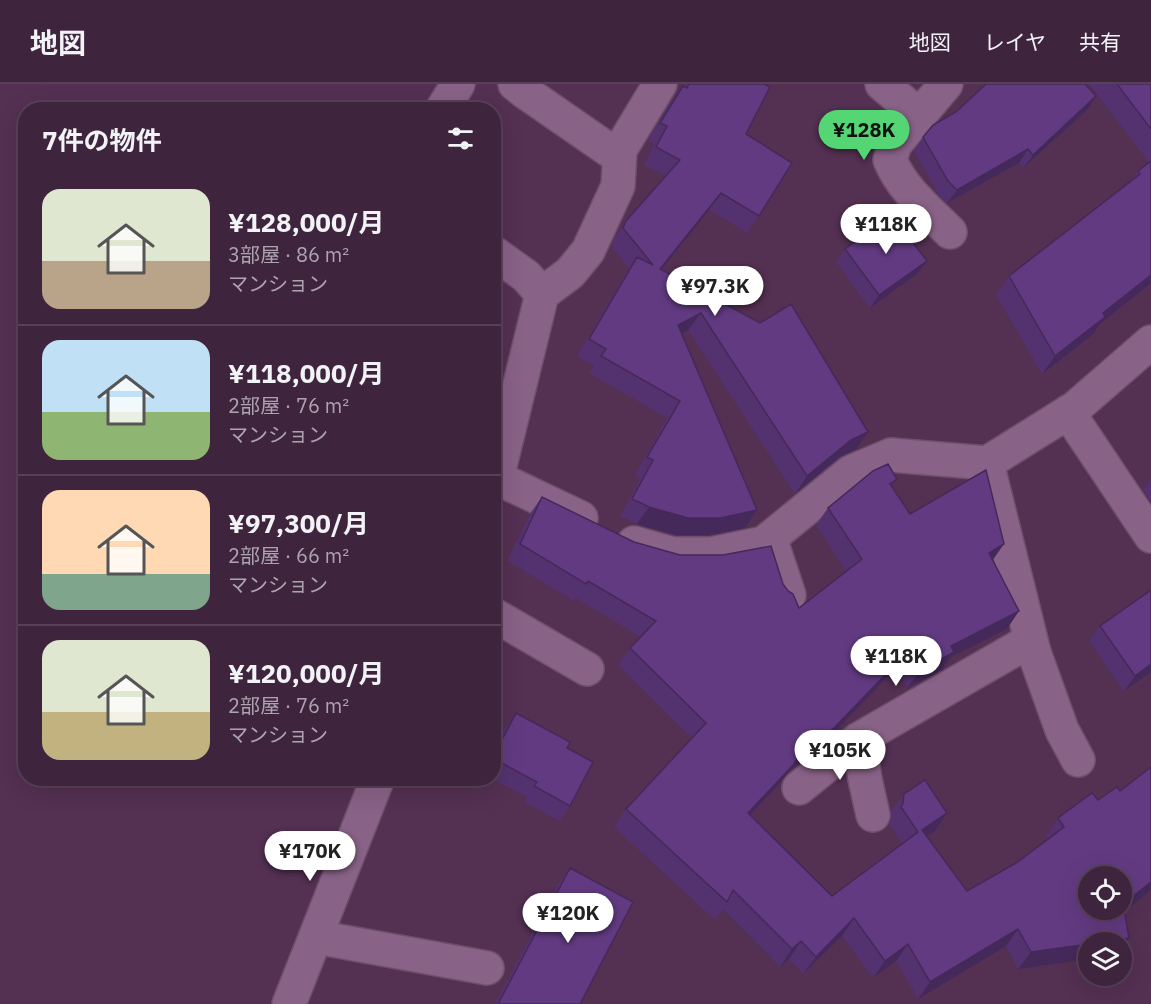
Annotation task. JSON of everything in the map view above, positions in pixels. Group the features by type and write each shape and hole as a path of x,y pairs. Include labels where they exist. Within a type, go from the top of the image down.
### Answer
{"street":[{"path":"447,102 458,84"},
{"path":"515,84 620,157"},
{"path":"501,458 542,294 570,273 588,251 618,186 620,150 660,84"},
{"path":"882,84 920,116"},
{"path":"946,84 895,144 890,160 895,173 909,191 950,232"},
{"path":"501,258 526,276 542,294"},
{"path":"501,485 630,542 673,554 711,554 764,543 851,472 891,455 987,463 1075,408 1151,342"},
{"path":"1068,412 1151,536"},
{"path":"987,463 1031,640 1062,730 1078,760"},
{"path":"770,538 789,595"},
{"path":"501,619 587,669"},
{"path":"799,788 860,738 1031,640"},
{"path":"860,738 865,779 873,815"},
{"path":"289,1004 375,786"},
{"path":"316,937 486,969"}],"building":[{"path":"689,84 764,84 770,87 746,134 792,163 759,216 721,193 660,269 760,323 791,304 868,432 851,440 807,476 701,313 678,325 757,510 721,518 688,518 649,507 632,499 653,460 647,457 680,401 601,356 606,349 589,339 637,257 653,265 623,228 626,221 680,160 656,147 667,126 660,123 683,86 687,88"},
{"path":"986,84 1085,84 1096,96 1033,155 1028,149 957,190 948,181 923,137 933,125 956,112"},
{"path":"1117,84 1151,84 1151,129"},
{"path":"1151,161 1151,275 1103,313 1105,317 1055,356 1009,276 1140,174 1138,171"},
{"path":"892,215 927,261 879,295 845,249"},
{"path":"888,464 897,479 890,484 910,514 986,470 1004,544 989,553 1019,611 951,646 954,652 920,671 909,650 835,727 799,756 748,813 832,896 918,832 901,807 904,794 925,780 947,813 922,830 967,891 1016,863 1064,827 1058,818 1092,793 1098,800 1117,787 1120,791 1151,767 1151,882 1132,897 1132,866 1078,866 1078,920 1126,920 1128,932 1078,932 1078,946 1031,952 1018,929 930,982 908,944 885,961 854,918 816,957 801,941 792,949 733,890 727,902 626,809 706,723 630,648 656,621 588,581 586,584 520,544 542,497 634,542 680,555 723,555 771,546 783,584 793,594 799,608 862,559 828,508 873,471"},
{"path":"1151,590 1151,664 1135,676 1100,626"},
{"path":"516,713 570,742 567,748 593,762 570,806 534,786 537,782 501,763 501,742"},
{"path":"570,868 633,902 580,1004 498,1004"}]}
